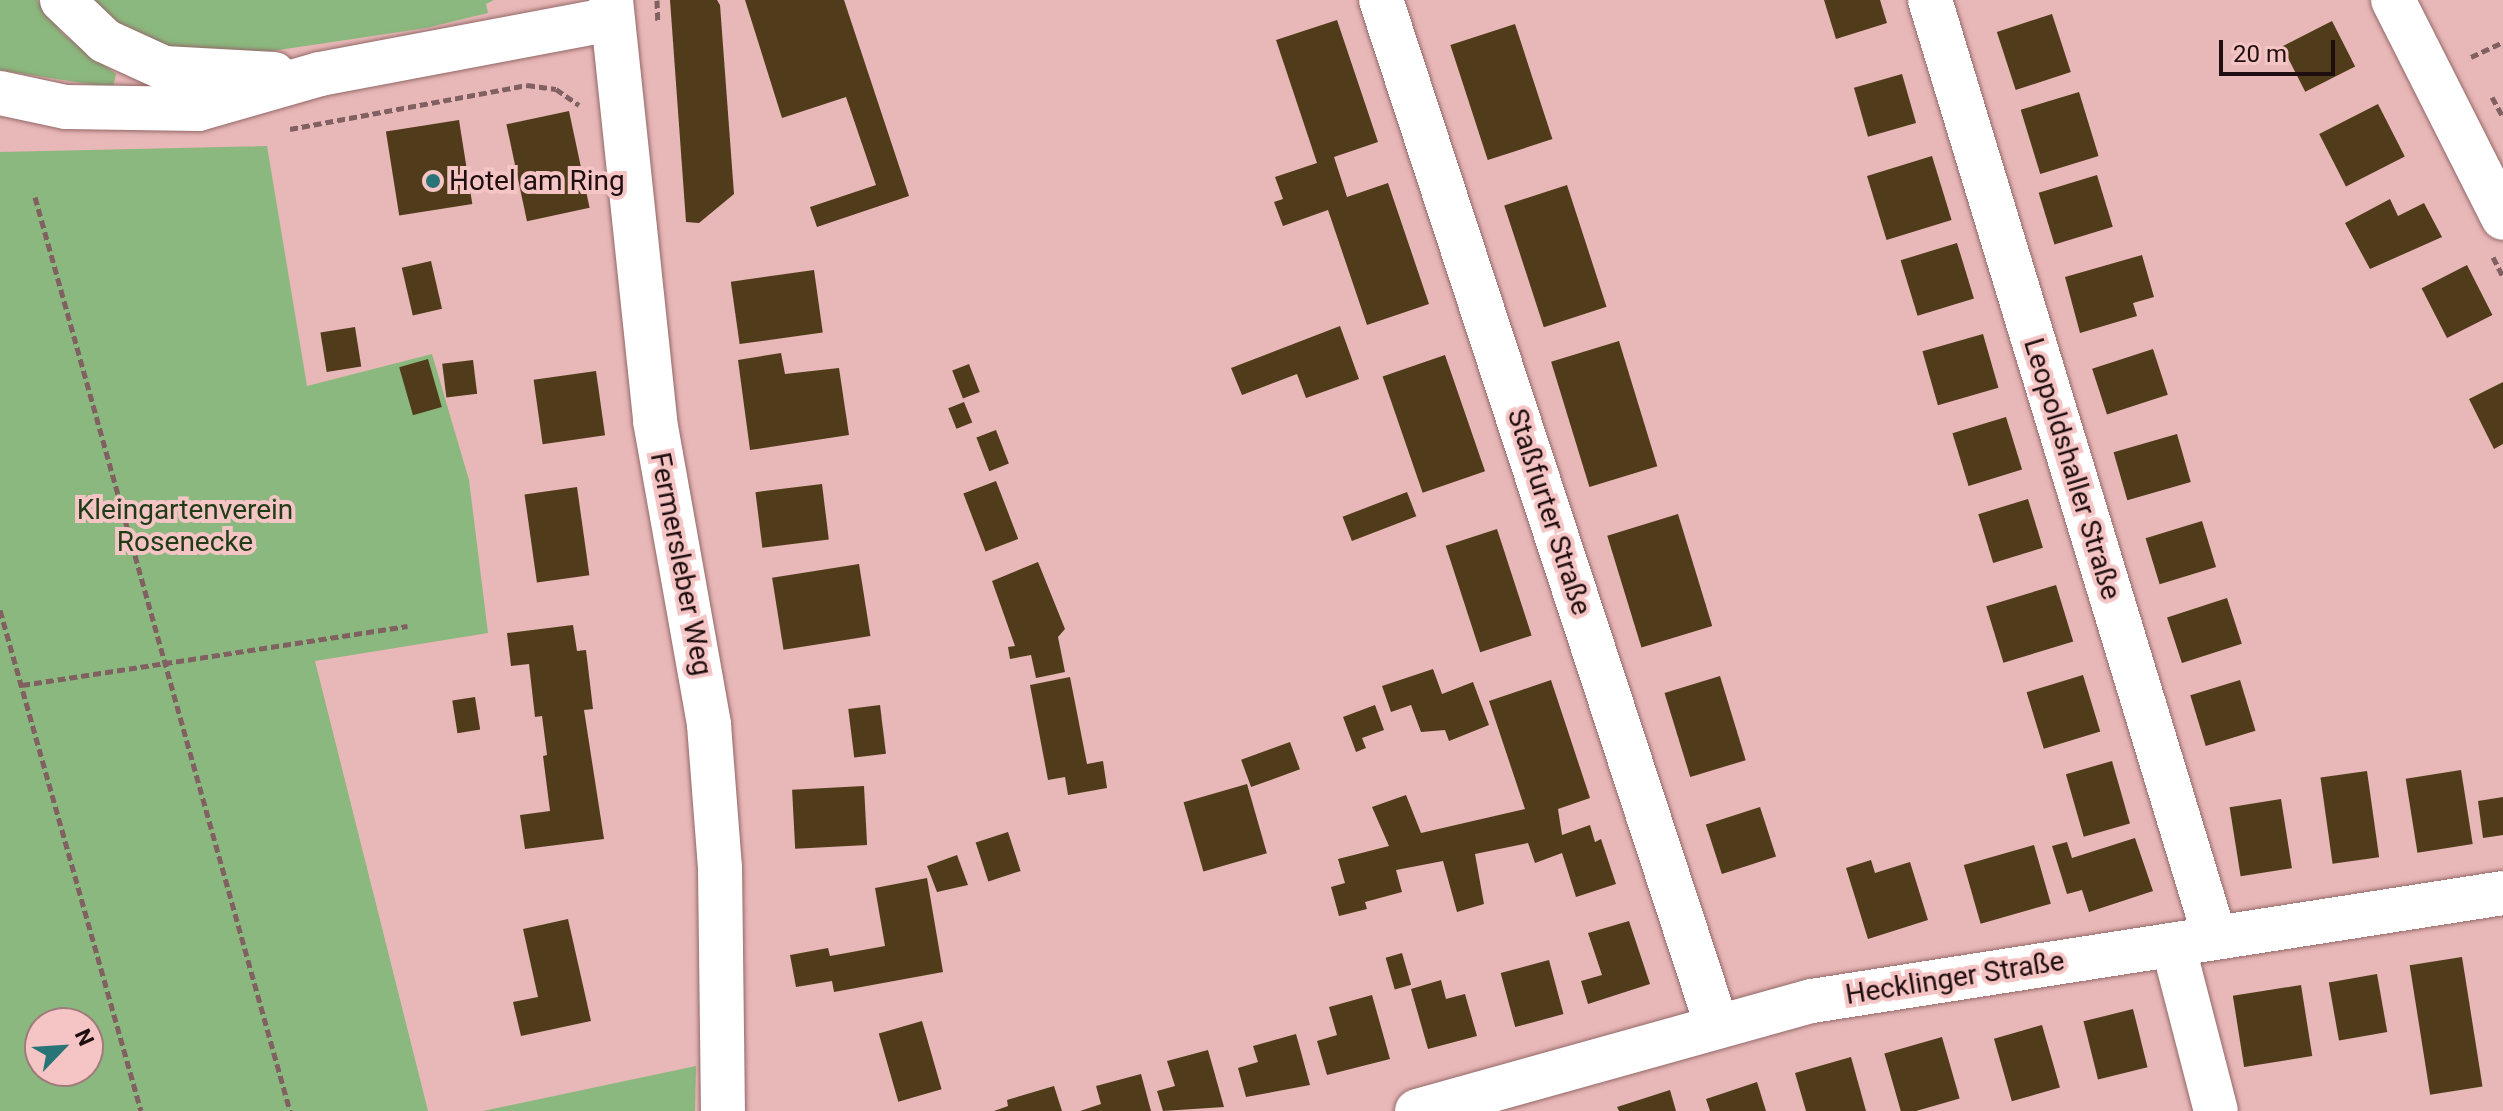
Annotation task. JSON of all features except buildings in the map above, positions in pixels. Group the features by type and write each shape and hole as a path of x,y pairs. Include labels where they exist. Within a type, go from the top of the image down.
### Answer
{"main road":[{"path":"62,0 105,41 164,68 188,74 320,74"},
{"name":"Staßfurter Straße","path":"1381,0 1716,1023"},
{"name":"Leopoldshaller Straße","path":"1930,0 2194,942 2216,1111"},
{"path":"2393,0 2503,218"},
{"path":"0,93 66,107 184,110 320,74 611,10"},
{"name":"Fermersleber Weg","path":"611,10 655,421 709,725 720,868 723,1111"},
{"name":"Hecklinger Straße","path":"1417,1111 1716,1023 1861,992 2503,893"}],"path":[{"path":"2471,57 2503,42"},
{"path":"35,197 290,1111"},
{"path":"0,610 141,1111"},
{"path":"21,685 408,626"}],"green space":[{"path":"0,0 37,0 63,34 116,74 113,88 0,70"},
{"path":"88,0 494,0 486,4 488,13 426,28 239,56 188,55 140,40"},
{"name":"Kleingartenverein Rosenecke","path":"267,146 307,386 432,354 469,480 488,633 315,661 428,1111 0,1111 0,152"},
{"path":"696,1066 695,1111 483,1111"}],"place":[{"name":"Hotel am Ring","path":"433,181"}]}
